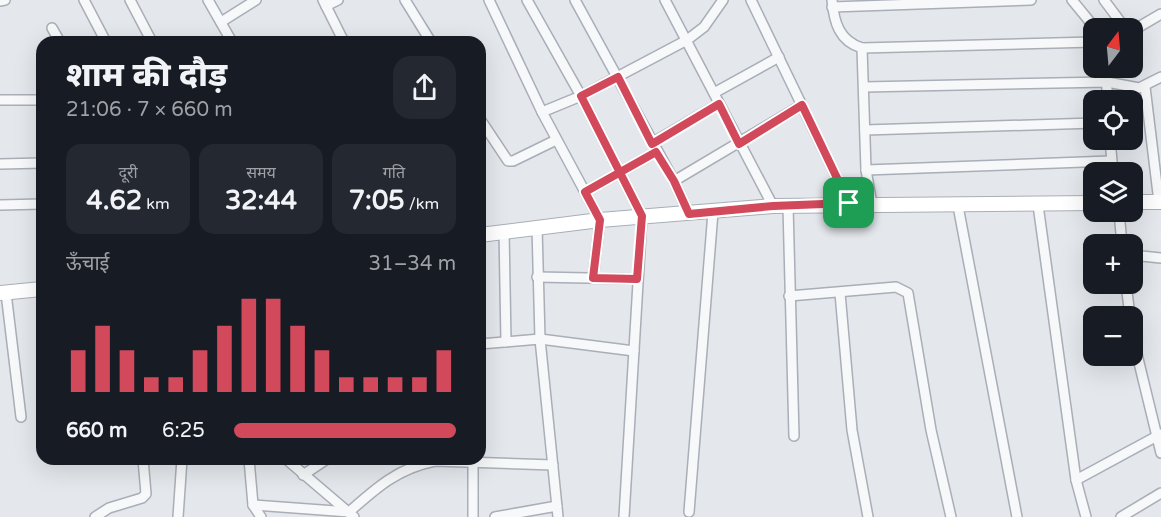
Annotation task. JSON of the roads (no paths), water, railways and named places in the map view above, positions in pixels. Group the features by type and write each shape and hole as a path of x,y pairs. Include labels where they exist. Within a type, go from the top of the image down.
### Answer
{"street":[{"path":"0,1 5,0"},
{"path":"84,0 103,36"},
{"path":"130,0 149,36"},
{"path":"208,0 229,36"},
{"path":"221,21 256,0"},
{"path":"338,0 325,3 341,36"},
{"path":"405,0 427,36"},
{"path":"489,0 556,141 600,220 593,278"},
{"path":"527,0 581,96 642,216 624,517"},
{"path":"575,0 674,181 689,214"},
{"path":"665,0 773,206"},
{"path":"542,112 581,96 687,40 704,27 723,0"},
{"path":"751,0 849,203"},
{"path":"1031,0 832,3 839,33 850,45 862,48 1083,42"},
{"path":"1072,0 1087,18"},
{"path":"1104,0 1118,18"},
{"path":"1143,25 1161,14"},
{"path":"52,28 57,36"},
{"path":"862,48 866,170 872,204"},
{"path":"714,93 778,57"},
{"path":"864,87 1107,82 1145,87 1161,77"},
{"path":"1106,78 1107,90"},
{"path":"1143,202 1160,202 1145,87"},
{"path":"0,100 36,100"},
{"path":"585,192 619,174 719,104"},
{"path":"674,181 802,105"},
{"path":"866,130 1083,123"},
{"path":"486,128 508,161 513,161 556,141"},
{"path":"866,170 1110,161 1110,150"},
{"path":"0,164 36,163"},
{"path":"486,233 642,216 773,206 849,203 958,206 1083,203"},
{"path":"0,205 36,204"},
{"path":"1038,205 1076,480 1086,517"},
{"path":"788,206 794,436"},
{"path":"958,206 1017,517"},
{"path":"689,512 713,212"},
{"path":"537,227 540,339 558,517"},
{"path":"504,231 506,342"},
{"path":"1143,256 1161,258"},
{"path":"537,277 637,279"},
{"path":"789,296 896,287 908,293 931,430 951,517"},
{"path":"21,417 3,293 36,290"},
{"path":"840,293 852,430 868,517"},
{"path":"486,344 540,339 634,351"},
{"path":"1140,366 1161,453"},
{"path":"1076,480 1158,435"},
{"path":"486,462 553,465"},
{"path":"95,517 102,511 142,498 146,494 143,465"},
{"path":"178,517 182,465"},
{"path":"250,465 253,505 261,517"},
{"path":"292,465 352,515"},
{"path":"303,475 318,465"},
{"path":"253,505 352,515 401,470 420,465"},
{"path":"473,465 473,517"},
{"path":"1121,517 1161,493"},
{"path":"495,517 557,506"}]}
